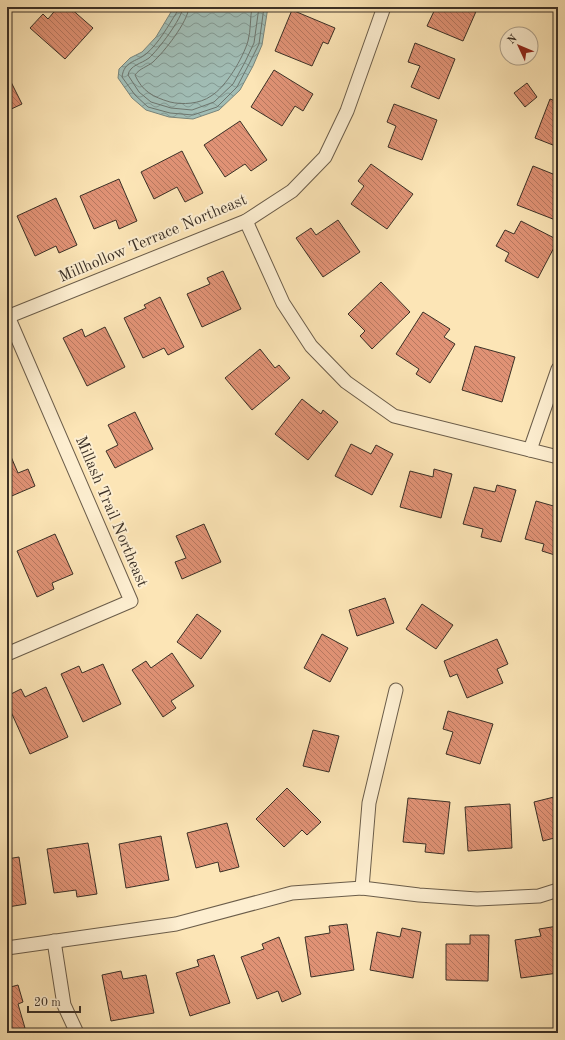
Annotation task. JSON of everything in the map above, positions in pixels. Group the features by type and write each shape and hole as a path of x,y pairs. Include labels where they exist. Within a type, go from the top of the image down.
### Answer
{"street":[{"name":"Millhollow Terrace Northeast","path":"7,316 246,221 292,191 325,157 347,112 384,7"},
{"path":"246,221 282,303 311,346 346,382 394,416 558,457"},
{"name":"Millash Trail Northeast","path":"7,316 131,601 7,654"},
{"path":"530,450 558,369"},
{"path":"362,888 369,803 396,690"},
{"path":"7,948 176,924 292,893 362,888 420,895 478,899 539,896 558,890"},
{"path":"54,941 64,1005 77,1033"}],"water":[{"path":"174,7 268,7 262,45 240,90 219,110 193,119 169,117 146,110 132,98 118,78 119,69 130,58 142,52 156,37"}],"building":[{"path":"58,7 69,7 93,28 65,59 30,28 43,14 48,19"},
{"path":"436,7 478,7 463,41 427,26"},
{"path":"292,10 335,28 328,44 323,42 312,66 275,51"},
{"path":"415,43 455,59 439,99 411,87 420,66 408,62"},
{"path":"274,70 313,94 303,111 295,106 282,126 251,107"},
{"path":"7,74 22,104 7,111"},
{"path":"527,83 537,97 525,107 514,93"},
{"path":"550,99 558,102 558,147 535,138"},
{"path":"394,104 437,120 422,160 388,147 396,126 387,122"},
{"path":"240,121 267,160 251,171 245,164 225,177 204,145"},
{"path":"182,151 203,193 185,202 177,187 154,199 141,172"},
{"path":"371,164 413,194 387,229 351,204 364,186 358,181"},
{"path":"533,166 558,176 558,221 517,205"},
{"path":"119,179 137,221 119,229 116,220 94,229 80,196"},
{"path":"56,198 77,245 59,253 56,246 35,256 17,216"},
{"path":"338,220 360,252 323,277 296,238 311,228 316,235"},
{"path":"521,221 558,240 538,278 505,261 509,253 496,246 505,230 514,234"},
{"path":"223,271 241,309 202,327 187,294 210,284 207,278"},
{"path":"381,282 410,312 372,349 360,336 365,331 348,314"},
{"path":"160,297 184,347 168,355 164,348 143,358 124,318 146,308 144,305"},
{"path":"423,312 450,329 444,337 455,344 430,383 416,374 419,369 396,354"},
{"path":"105,327 125,367 87,386 63,338 82,329 85,337"},
{"path":"475,346 515,357 502,402 462,390"},
{"path":"260,349 275,368 279,365 290,378 252,410 225,378"},
{"path":"302,399 321,414 323,410 338,422 308,460 275,434"},
{"path":"135,412 153,449 115,468 106,451 118,445 108,425"},
{"path":"351,444 371,454 376,445 393,454 372,495 335,476"},
{"path":"7,452 9,452 18,473 28,469 35,486 7,498"},
{"path":"434,469 452,474 441,518 400,507 410,471 433,477"},
{"path":"497,485 516,490 501,542 481,537 483,529 463,524 474,487 495,492"},
{"path":"536,501 557,507 558,502 558,556 542,551 544,544 525,539"},
{"path":"204,524 221,562 182,579 175,562 186,558 176,536"},
{"path":"55,534 73,574 52,583 54,589 37,597 17,551"},
{"path":"385,598 394,623 357,636 349,610"},
{"path":"422,604 453,625 436,649 406,629"},
{"path":"197,614 221,631 201,659 177,642"},
{"path":"322,634 348,648 330,682 304,668"},
{"path":"497,639 508,664 497,669 503,683 467,698 457,674 450,677 444,661"},
{"path":"172,653 194,686 171,701 176,708 163,717 132,670 146,661 151,668"},
{"path":"103,664 121,704 83,722 61,674 79,666 82,673"},
{"path":"46,687 68,737 30,754 7,703 7,696 21,689 25,697"},
{"path":"448,711 493,724 480,764 446,754 453,732 443,729"},
{"path":"313,730 339,736 329,772 303,766"},
{"path":"287,788 321,822 307,835 302,830 284,847 256,819"},
{"path":"558,796 558,837 543,841 534,802"},
{"path":"408,798 450,802 444,854 425,852 426,844 403,842"},
{"path":"510,804 512,848 468,851 465,807"},
{"path":"227,823 239,867 220,872 218,862 196,868 187,833"},
{"path":"161,836 169,880 126,888 119,844"},
{"path":"88,843 97,894 77,897 76,890 54,893 47,849"},
{"path":"19,857 26,904 8,907 7,859"},
{"path":"347,924 354,970 311,977 305,937 330,933 329,926"},
{"path":"558,926 558,973 521,978 515,940 541,936 539,929"},
{"path":"402,928 421,932 413,978 370,970 377,932 400,937"},
{"path":"470,935 489,935 488,981 446,980 446,944 470,944"},
{"path":"279,937 301,994 282,1002 278,991 257,999 241,957 264,949 262,944"},
{"path":"214,955 230,1003 190,1016 176,973 199,966 197,960"},
{"path":"121,971 123,979 146,975 154,1013 111,1021 102,975"},
{"path":"18,985 23,1002 18,1004 25,1028 7,1033 7,988"}]}
